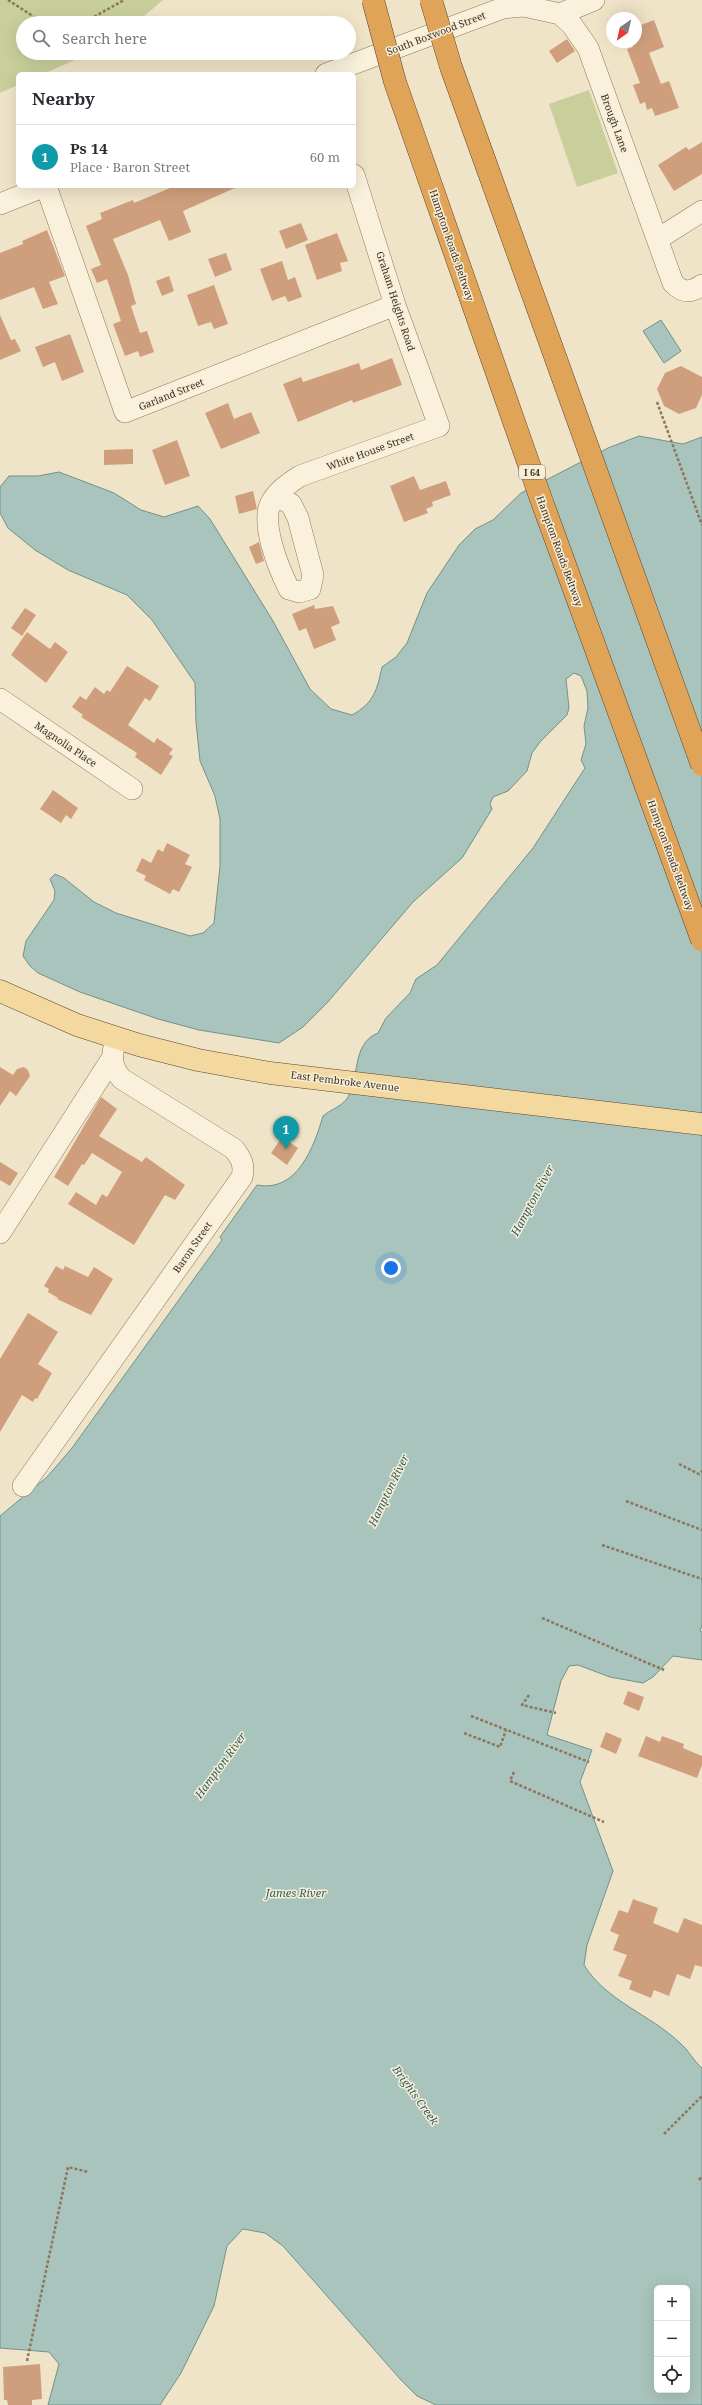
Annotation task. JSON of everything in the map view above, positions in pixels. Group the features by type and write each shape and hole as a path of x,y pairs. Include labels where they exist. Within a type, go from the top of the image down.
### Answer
{"highway":[{"name":"Hampton Roads Beltway","path":"373,0 395,82 528,462 702,940"},
{"path":"431,0 450,67 702,765"}],"main road":[{"name":"East Pembroke Avenue","path":"0,991 59,1018 116,1038 198,1060 327,1079 702,1124"}],"street":[{"path":"560,14 594,0"},
{"name":"South Boxwood Street","path":"331,72 503,8 530,4 560,14"},
{"name":"Brough Lane","path":"560,14 572,25 588,48 673,283 678,289 690,291 702,285"},
{"name":"Graham Heights Road","path":"356,181 395,305 439,426"},
{"path":"0,204 40,188"},
{"name":"Garland Street","path":"46,188 125,412 395,305"},
{"path":"658,239 702,211"},
{"name":"White House Street","path":"276,496 281,489 300,476 439,426"},
{"name":"Magnolia Place","path":"0,699 132,789"},
{"path":"0,1233 111,1060 116,1038"},
{"name":"Baron Street","path":"23,1486 242,1177 244,1171 243,1164 234,1149 129,1084 114,1070 111,1060"}],"path":[{"path":"8,0 33,16"},
{"path":"96,16 124,0"},
{"path":"657,402 702,525"},
{"path":"679,1464 699,1474 702,1471"},
{"path":"626,1501 702,1530"},
{"path":"602,1545 702,1578"},
{"path":"542,1618 664,1670"},
{"path":"529,1695 522,1705 556,1713"},
{"path":"471,1716 589,1762"},
{"path":"464,1733 500,1747 506,1730"},
{"path":"514,1772 510,1781 604,1822"},
{"path":"664,2134 702,2096"},
{"path":"27,2361 68,2167 88,2172"},
{"path":"699,2180 702,2176"}],"green space":[{"path":"0,0 163,0 144,16 16,16 16,60 75,60 48,72 16,72 16,86 0,93"},
{"path":"589,90 618,173 577,187 549,104"}],"water":[{"path":"661,320 681,351 664,363 643,331"},
{"name":"James River","path":"639,436 683,444 702,437 702,1625 700,1631 702,1632 702,1660 673,1656 653,1677 643,1683 610,1677 578,1665 569,1666 561,1681 547,1735 592,1750 580,1782 613,1871 587,1945 584,1965 593,1978 604,1988 616,1998 668,2033 689,2052 702,2068 702,2405 436,2405 417,2396 401,2380 283,2246 265,2233 243,2229 227,2246 214,2306 181,2373 160,2405 48,2405 59,2364 49,2352 0,2348 0,1516 47,1477 72,1448 222,1240 220,1237 257,1185 271,1186 283,1182 293,1175 302,1165 315,1141 323,1116 344,1102 351,1092 363,1045 369,1038 378,1033 386,1018 410,993 416,979 437,965 533,848 585,768 581,760 586,744 584,726 588,708 587,691 581,676 574,673 566,679 569,708 567,715 540,742 532,753 527,771 508,791 493,797 490,804 492,809 462,858 413,902 327,1003 303,1027 279,1043 199,1030 158,1019 80,992 38,973 30,966 23,956 26,941 54,900 55,891 50,879 55,874 64,878 94,902 116,913 190,936 203,933 214,923 220,866 220,819 215,796 200,761 196,722 195,683 152,620 127,595 68,570 35,550 8,528 0,513 0,487 9,476 38,476 59,472 114,493 141,510 164,517 198,506 210,519 273,621 310,689 331,709 352,715 370,701 376,689 382,667 396,657 407,643 427,593 459,545 475,529 493,520 521,493 608,448"}],"building":[{"path":"654,20 664,47 649,53 661,84 669,81 679,108 655,116 652,108 647,110 645,102 640,104 633,85 640,83 627,49 642,48 642,25"},
{"path":"567,39 575,51 557,63 549,51"},
{"path":"702,142 702,174 674,191 658,165 686,147 689,150"},
{"path":"170,188 235,188 183,211 191,232 169,241 160,220 113,239 128,275 136,304 131,306 140,333 147,331 154,352 140,357 138,351 125,356 113,324 121,321 107,279 97,283 91,269 101,265 86,226 102,219 100,213 133,200 134,203"},
{"path":"301,223 308,240 286,249 279,231"},
{"path":"47,230 65,276 49,282 58,304 43,309 34,287 0,300 0,253 23,244 22,241"},
{"path":"337,233 348,261 340,263 342,271 317,280 305,245"},
{"path":"226,253 232,270 215,277 208,259"},
{"path":"282,261 288,280 295,277 302,297 288,302 285,296 272,301 260,269"},
{"path":"169,276 174,291 162,296 156,281"},
{"path":"214,285 228,324 214,329 211,322 198,326 187,295"},
{"path":"0,315 11,340 15,339 21,351 0,360"},
{"path":"70,334 84,372 62,381 55,362 43,367 35,347"},
{"path":"392,358 402,385 353,403 352,400 298,422 283,384 301,377 303,382 359,363 361,370"},
{"path":"681,366 702,377 702,395 696,408 679,414 664,406 657,389 665,373"},
{"path":"228,403 234,419 251,412 260,433 221,449 205,413"},
{"path":"177,440 190,476 165,485 152,450"},
{"path":"133,449 133,464 104,465 104,450"},
{"path":"414,476 420,490 446,481 451,495 432,502 433,506 426,509 428,513 404,522 390,486"},
{"path":"253,491 257,509 239,514 235,496"},
{"path":"259,542 264,561 256,564 249,547"},
{"path":"314,605 315,609 333,606 340,623 331,627 336,640 314,649 306,628 299,631 292,614"},
{"path":"25,608 36,615 22,636 11,628"},
{"path":"27,632 50,649 55,642 68,652 46,683 11,655"},
{"path":"127,666 159,686 150,701 145,698 128,725 154,743 157,738 173,749 169,754 173,756 161,775 135,757 137,753 81,717 83,715 72,707 80,696 86,700 95,687 104,694 107,690 110,692"},
{"path":"53,790 78,808 71,819 66,815 61,823 40,809"},
{"path":"167,843 190,855 185,864 192,867 179,892 173,889 170,894 144,880 146,876 136,871 142,858 151,863 158,849 163,852"},
{"path":"0,1067 13,1075 17,1069 24,1067 28,1070 30,1076 16,1096 10,1091 0,1106"},
{"path":"101,1097 117,1109 99,1136 142,1162 146,1157 185,1185 175,1200 165,1195 134,1245 68,1204 76,1192 96,1205 102,1194 107,1197 122,1172 92,1153 84,1165 82,1164 68,1186 54,1177"},
{"path":"282,1137 298,1148 287,1165 271,1153"},
{"path":"0,1162 18,1173 10,1186 0,1180"},
{"path":"56,1266 63,1270 65,1266 88,1277 94,1267 113,1279 91,1315 57,1299 58,1298 48,1292 49,1289 44,1286"},
{"path":"28,1313 58,1332 38,1364 52,1373 37,1399 35,1398 33,1402 22,1395 0,1432 0,1359"},
{"path":"628,1691 644,1697 639,1711 623,1704"},
{"path":"606,1732 622,1739 616,1754 600,1747"},
{"path":"646,1736 660,1742 662,1736 684,1744 683,1748 702,1756 702,1765 697,1778 638,1756"},
{"path":"633,1899 658,1908 653,1923 678,1933 684,1918 702,1925 702,1967 695,1965 690,1979 677,1974 669,1996 654,1990 651,1998 629,1989 632,1981 618,1976 627,1955 613,1950 619,1935 610,1931 619,1910 628,1913"},
{"path":"40,2364 42,2399 32,2400 32,2405 8,2405 7,2400 4,2400 3,2367"}],"place":[{"name":"Ps 14","path":"286,1149"}],"water label":[{"name":"Hampton River","path":"532,1200"},
{"name":"Hampton River","path":"388,1490"},
{"name":"Hampton River","path":"220,1765"},
{"name":"Brights Creek","path":"416,2095"}]}
